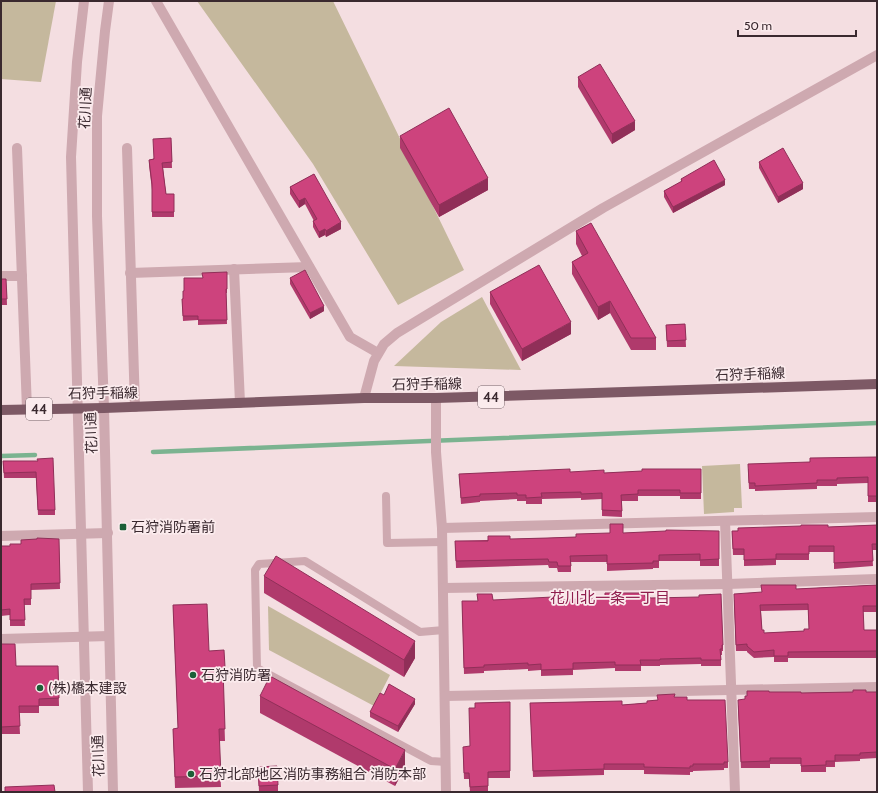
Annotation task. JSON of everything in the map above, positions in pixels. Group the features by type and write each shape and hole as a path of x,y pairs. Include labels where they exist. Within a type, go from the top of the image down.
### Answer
{"main road":[{"name":"石狩手稲線","path":"1,410 104,408 364,398 436,398 877,384"}],"street":[{"name":"花川通","path":"84,1 77,62 71,157 88,792"},
{"name":"花川通","path":"110,1 105,31 97,116 96,216 108,533 109,636 114,792"},
{"path":"156,1 350,337 378,354"},
{"path":"364,398 374,361 384,344 397,332 590,216 877,55"},
{"path":"18,148 27,409"},
{"path":"127,148 134,407"},
{"path":"130,273 309,267"},
{"path":"234,269 240,403"},
{"path":"1,276 22,276"},
{"path":"436,398 436,452 442,528 446,792"},
{"path":"442,528 877,517"},
{"path":"725,521 735,792"},
{"path":"1,536 108,533"},
{"path":"443,588 728,584 877,579"},
{"path":"1,639 109,636"},
{"path":"445,696 877,687"}],"lane":[{"path":"386,496 387,543 442,542"},
{"path":"444,630 420,632 305,561 259,564 255,570 257,668 431,761 446,762"}],"shaded area":[{"path":"1,1 56,1 41,82 1,79"},
{"path":"197,1 333,1 464,270 398,305 313,164"},
{"path":"482,297 521,370 394,366 441,322"},
{"path":"740,464 742,508 734,508 734,512 704,514 702,466"},
{"path":"268,606 390,675 374,706 269,650"}],"building":[{"path":"600,64 635,121 612,134 578,77"},
{"path":"449,108 488,178 439,205 400,136"},
{"path":"171,138 172,162 162,163 166,194 174,194 174,212 152,212 152,184 149,160 154,159 153,139"},
{"path":"783,148 803,183 778,197 759,162"},
{"path":"714,160 725,180 673,207 664,191 682,181 681,179"},
{"path":"314,174 341,222 326,231 325,229 319,232 313,221 317,219 305,198 299,201 290,187"},
{"path":"591,223 656,338 631,338 610,301 598,307 572,262 588,253 576,231"},
{"path":"539,265 571,322 522,349 490,292"},
{"path":"305,270 324,306 310,313 290,278"},
{"path":"227,272 227,320 198,320 198,316 183,316 182,299 184,291 184,278 203,278 202,273"},
{"path":"1,279 6,279 7,299 1,299"},
{"path":"685,324 686,340 667,341 666,325"},
{"path":"877,457 877,496 868,496 868,477 817,480 817,483 755,486 755,483 749,483 748,464 810,462 810,458"},
{"path":"53,458 55,510 38,510 36,472 4,473 3,461 38,461 37,459"},
{"path":"570,469 570,472 604,470 604,473 642,471 642,469 701,469 701,493 680,493 680,490 638,490 638,494 621,495 622,511 602,510 602,493 541,493 542,497 526,498 526,495 517,495 517,493 480,494 480,496 461,498 459,474"},
{"path":"610,524 623,524 623,533 666,530 719,531 719,559 700,560 700,554 659,555 659,561 653,561 653,563 607,564 607,555 570,556 571,566 558,566 557,562 549,562 548,559 456,561 455,541 488,541 488,536 510,536 510,539 576,537 576,534 610,533"},
{"path":"828,525 828,527 877,525 877,544 872,544 873,561 834,563 834,546 809,546 809,554 776,554 776,559 744,560 744,549 733,549 732,531 738,531 738,528"},
{"path":"37,538 59,539 60,583 31,584 31,599 24,599 25,620 10,620 10,609 1,610 1,546 21,544 21,540"},
{"path":"276,556 415,641 404,660 264,576"},
{"path":"761,585 796,585 796,589 877,585 877,606 863,606 864,630 877,630 877,651 788,652 788,656 774,656 774,650 754,652 747,646 747,644 736,645 734,594 762,592","holes":["808,604 809,629 804,629 804,631 764,633 764,630 762,630 760,605"]},
{"path":"605,593 645,593 645,597 650,598 699,597 699,595 721,594 723,645 722,649 720,649 721,660 701,660 701,658 640,660 641,665 615,665 615,662 573,663 573,669 541,670 541,664 528,665 528,663 484,665 484,667 464,668 462,601 478,601 477,594 492,594 493,600 553,597 553,600 605,598"},
{"path":"207,604 209,651 224,650 225,667 223,669 225,729 219,729 221,776 175,777 173,729 178,728 173,605"},
{"path":"1,644 15,644 16,666 58,666 59,698 39,699 39,706 19,706 20,726 1,727"},
{"path":"270,676 405,750 395,769 260,696"},
{"path":"389,684 415,699 398,726 370,712 380,693 384,695"},
{"path":"853,690 877,692 877,752 860,753 860,755 835,755 835,761 826,761 826,765 801,766 801,758 770,758 770,761 741,762 738,700 745,699 745,696 747,696 747,691 801,693 853,692"},
{"path":"675,694 674,697 687,697 687,700 725,700 728,762 724,762 724,764 693,764 690,768 644,767 644,764 604,764 604,769 533,771 530,703 622,701 622,705 647,703 647,701 658,700 657,695"},
{"path":"510,702 510,771 488,772 488,786 470,787 469,773 464,773 463,747 470,746 469,708 475,708 475,703"},
{"path":"277,766 278,785 259,786 258,767"},
{"path":"54,785 55,792 5,792 5,787"}],"waterway":[{"path":"153,452 877,423"},
{"path":"1,456 35,455"}],"place":[{"name":"石狩消防署前","path":"123,527"},
{"name":"石狩消防署","path":"193,675"},
{"name":"(株)橋本建設","path":"40,688"},
{"name":"石狩北部地区消防事務組合 消防本部","path":"191,774"}],"district":[{"name":"花川北一条一丁目","path":"610,598"}]}
